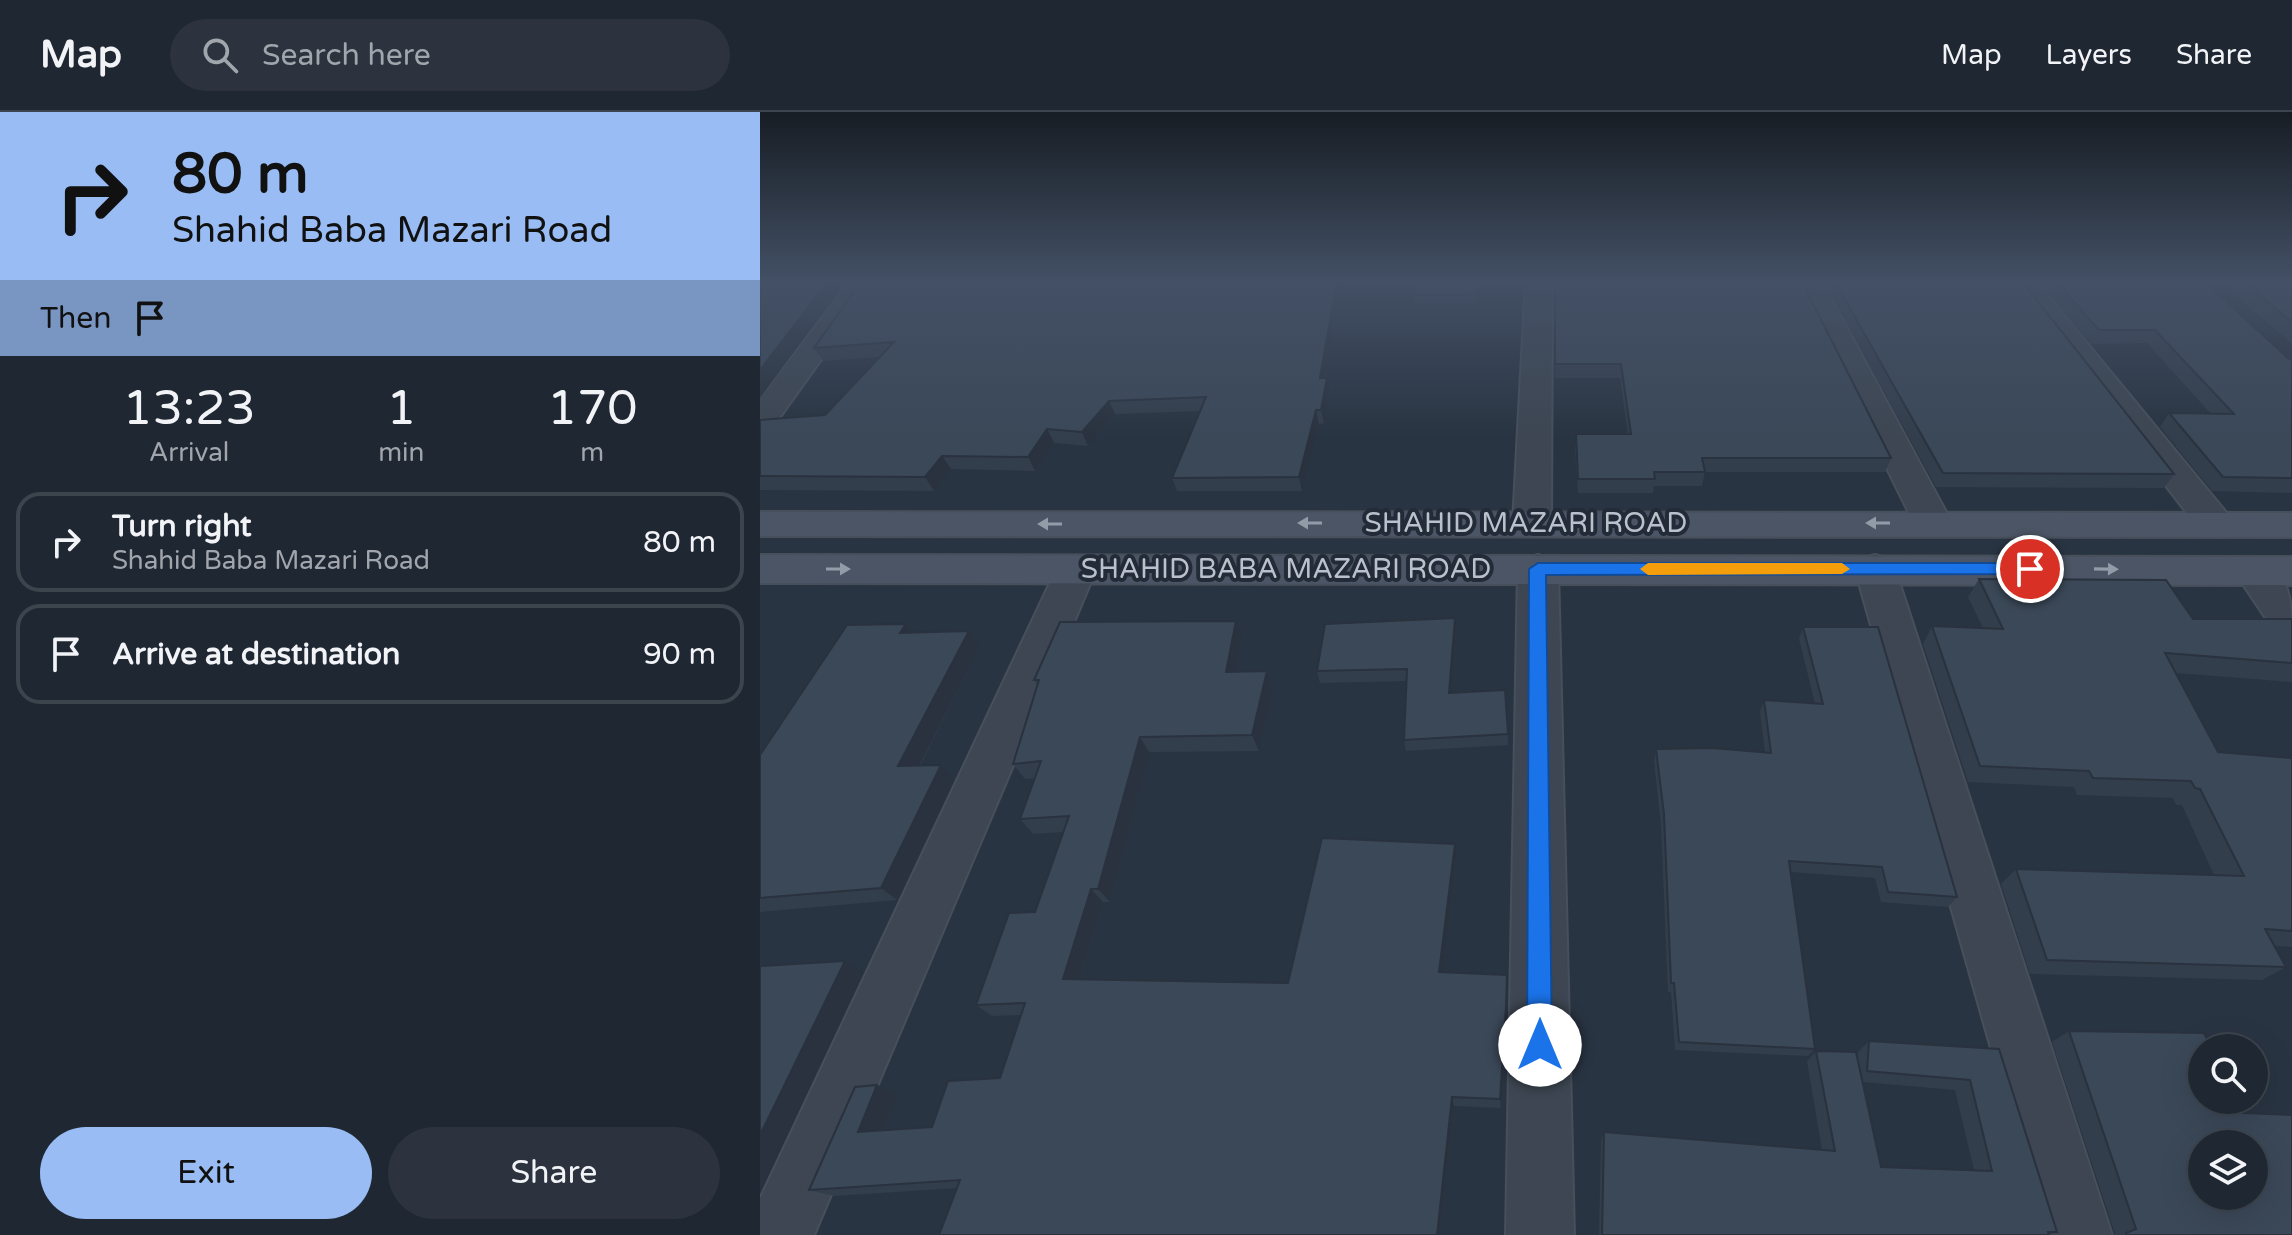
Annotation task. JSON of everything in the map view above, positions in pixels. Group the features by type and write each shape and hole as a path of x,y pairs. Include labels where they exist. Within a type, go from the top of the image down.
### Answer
{"main road":[{"name":"SHAHID MAZARI ROAD","path":"760,524 1535,546 1933,523 2292,525"},
{"name":"SHAHID BABA MAZARI ROAD","path":"760,569 1076,570 1535,546 1875,569 2273,571"}],"street":[{"path":"760,421 826,332"},
{"path":"1538,332 1535,546 1540,1235"},
{"path":"1834,332 1933,523"},
{"path":"2063,332 2216,525"},
{"path":"1875,569 2078,1235"},
{"path":"779,1235 1076,570"},
{"path":"2273,571 2292,624"}],"building":[{"path":"760,332 789,332 760,370"},
{"path":"825,332 1328,332 1320,378 1327,378 1321,410 1316,410 1299,477 1172,478 1206,397 1109,401 1082,432 1047,429 1028,457 942,456 925,477 760,476 760,420 825,415 894,342 814,348"},
{"path":"1555,332 1827,332 1891,458 1702,458 1705,472 1654,472 1655,479 1578,479 1576,434 1631,434 1621,364 1555,364"},
{"path":"1864,332 2062,332 2174,474 1943,473"},
{"path":"2157,332 2260,332 2292,359 2292,478 2223,477 2169,413 2234,414"},
{"path":"1979,579 2166,580 2193,619 2292,619 2292,663 2165,653 2218,752 2292,758 2292,931 2265,929 2286,967 2047,960 2016,869 2244,876 2200,789 2195,788 2191,781 2093,778 2089,771 1980,766 1932,626 2003,629"},
{"path":"1455,618 1449,693 1505,690 1508,734 1404,740 1407,669 1317,671 1325,624"},
{"path":"1236,621 1226,672 1267,671 1252,735 1140,737 1098,889 1091,889 1063,979 1288,983 1322,838 1455,844 1439,972 1507,975 1506,1006 1500,1099 1452,1097 1437,1235 939,1235 960,1180 809,1190 855,1087 877,1085 858,1132 932,1127 948,1081 1000,1078 1025,1003 976,1005 1009,913 1035,912 1069,816 1020,819 1041,761 1013,764 1039,680 1034,680 1060,622"},
{"path":"906,624 900,633 969,631 898,766 941,765 881,888 760,898 760,755 847,625"},
{"path":"1803,627 1878,627 1957,897 1888,892 1882,867 1789,861 1815,1049 1679,1042 1674,983 1671,983 1664,814 1656,749 1712,748 1771,753 1764,700 1823,704"},
{"path":"845,961 760,1135 760,966"},
{"path":"2069,1031 2204,1033 2188,1034 2188,1114 2292,1115 2292,1235 2126,1233 2136,1229"},
{"path":"1869,1041 1999,1049 2057,1232 2048,1232 2049,1235 1602,1235 1604,1132 1835,1151 1816,1051 1856,1052 1881,1167 1992,1171 1970,1080 1867,1071"}],"slow traffic":[{"path":"1648,569 1842,569"}],"route":[{"path":"1540,1045 1538,569 2030,569"}]}
